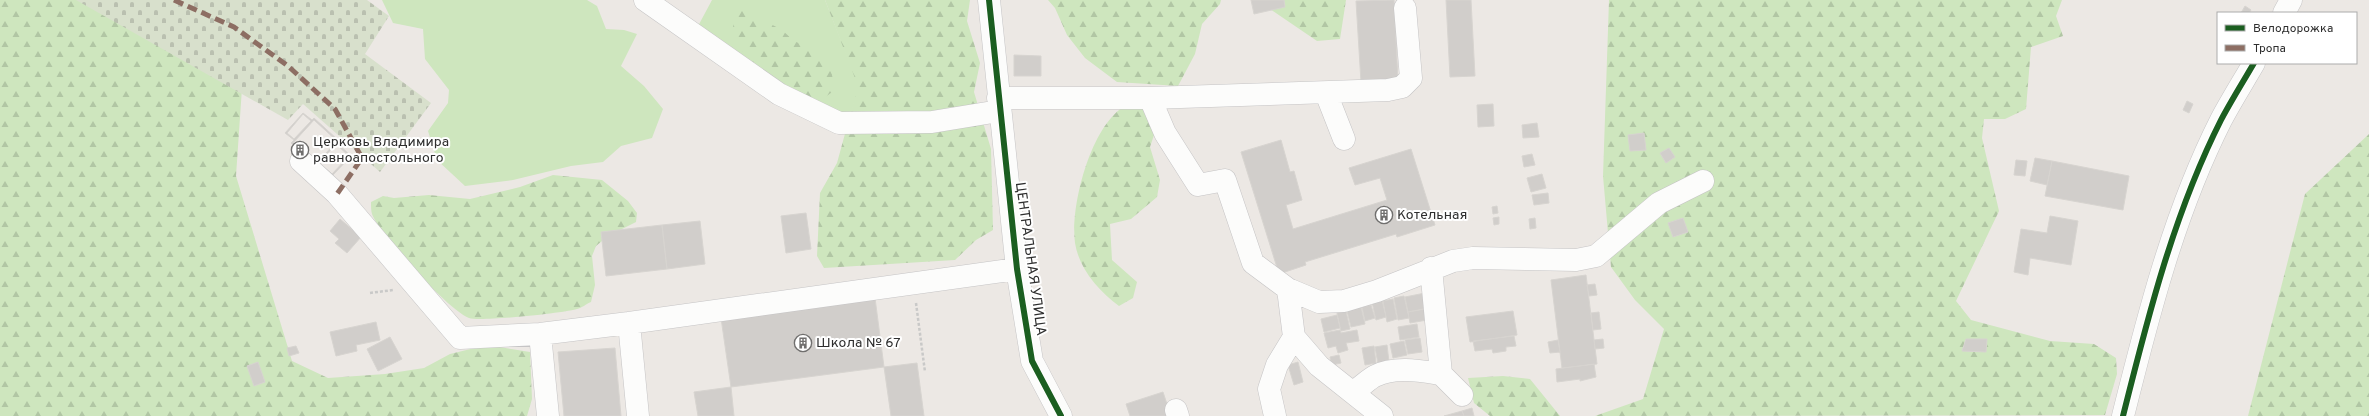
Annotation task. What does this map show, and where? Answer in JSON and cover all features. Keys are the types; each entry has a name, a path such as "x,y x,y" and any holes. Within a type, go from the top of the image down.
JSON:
{"street":[{"path":"645,0 779,94 839,124 932,122 999,105 1388,90 1402,87 1411,78 1405,8"},
{"name":"ЦЕНТРАЛЬНАЯ УЛИЦА","path":"989,0 1017,269 1032,361 1060,416"},
{"path":"2285,12 2292,0"},
{"path":"2124,416 2140,348 2184,207 2221,120 2253,64"},
{"path":"1326,92 1344,140"},
{"path":"1150,98 1165,133 1198,185 1225,180 1253,263 1288,290 1319,302 1344,301 1377,291 1431,268 1453,261 1473,258 1576,260 1596,256 1659,203 1703,181"},
{"path":"301,161 337,194 460,338 540,334 629,323 1017,269"},
{"path":"1431,268 1441,374"},
{"path":"1288,290 1294,337 1319,366 1382,416"},
{"path":"629,323 638,416"},
{"path":"540,334 548,416"},
{"path":"1275,416 1269,389 1277,365 1294,337"},
{"path":"1352,392 1375,376 1385,373 1411,370 1441,374 1462,395"}],"path":[{"path":"914,283 925,372"}],"green space":[{"path":"0,0 130,0 242,88 236,176 292,361 328,378 385,374 424,368 450,354 487,345 530,352 532,399 527,416 0,416"},
{"path":"76,0 367,0 389,16 365,54 431,103 380,172 303,104 288,120"},
{"path":"382,0 587,0 597,6 606,29 624,30 637,34 621,66 644,86 663,109 652,138 621,146 603,162 571,166 513,180 465,186 437,160 428,131 448,103 449,90 425,59 423,29 393,23"},
{"path":"712,0 825,0 859,86 850,117 830,111 697,28"},
{"path":"825,0 970,0 967,21 980,63 974,92 991,149 993,230 976,240 955,260 824,268 817,256 820,193 837,163 858,86"},
{"path":"1048,0 1221,0 1220,4 1202,24 1195,54 1178,86 1117,82 1085,58 1067,35 1055,8"},
{"path":"1260,0 1346,0 1340,39 1317,41 1261,3"},
{"path":"1609,0 2062,0 2056,16 2063,36 2031,47 2026,109 2005,119 1984,119 1982,138 1999,211 1956,301 1971,320 2050,341 2094,344 2116,358 2117,374 2105,415 1595,416 1643,399 1664,329 1635,300 1611,267 1603,176"},
{"path":"739,6 751,9 765,21 782,30 794,41 819,52 831,70 835,90 821,100 806,96 790,91 769,79 756,68 743,52 734,33 734,15"},
{"path":"1146,103 1156,129 1150,147 1160,180 1157,197 1131,219 1110,224 1112,260 1137,282 1133,298 1119,306 1091,279 1077,253 1074,227 1076,209 1085,168 1102,130 1113,116 1125,106"},
{"path":"2369,134 2369,416 2248,416 2305,194"},
{"path":"553,175 602,180 628,201 637,213 636,222 608,236 596,246 592,256 595,285 591,302 569,311 504,318 469,318 446,301 416,271 388,238 372,213 371,202 383,196 394,198 429,195 470,199 520,187"},
{"path":"1503,376 1530,379 1560,416 1490,416 1474,403 1468,378"}],"building":[{"path":"1251,0 1284,0 1285,7 1254,14"},
{"path":"1394,0 1398,80 1361,82 1356,1"},
{"path":"1446,0 1471,0 1475,76 1450,77"},
{"path":"2245,6 2251,10 2250,12 2242,12"},
{"path":"1014,55 1041,56 1041,76 1014,76"},
{"path":"2187,101 2193,104 2189,113 2183,110"},
{"path":"1493,104 1494,126 1478,127 1477,105"},
{"name":"Церковь Владимира равноапостольного","path":"303,113 312,120 314,118 338,140 337,143 351,156 332,176 316,166 291,143 294,140 285,133","holes":["303,114 311,121 294,139 287,133","314,120 337,141 316,164 293,143","336,144 349,156 332,174 319,163"]},
{"path":"1537,123 1539,137 1523,138 1522,125"},
{"path":"1644,133 1646,150 1630,151 1628,135"},
{"name":"Котельная","path":"1281,140 1290,172 1294,171 1302,200 1286,205 1293,229 1387,200 1380,178 1355,185 1349,168 1411,149 1435,225 1397,237 1396,234 1305,262 1306,265 1279,274 1241,152"},
{"path":"1669,148 1675,157 1666,163 1660,153"},
{"path":"1532,154 1535,165 1524,167 1522,156"},
{"path":"2035,158 2052,161 2047,185 2030,181"},
{"path":"2016,160 2027,161 2025,176 2014,175"},
{"path":"2052,161 2129,176 2123,210 2045,196"},
{"path":"1542,174 1546,188 1531,192 1527,178"},
{"path":"1548,193 1549,203 1534,205 1532,195"},
{"path":"1497,206 1498,213 1493,214 1492,207"},
{"path":"806,213 811,249 786,253 781,216"},
{"path":"2050,216 2078,221 2071,265 2030,258 2028,275 2014,272 2021,229 2047,233"},
{"path":"1499,217 1499,224 1494,225 1493,218"},
{"path":"1535,218 1536,228 1530,229 1529,219"},
{"path":"1683,218 1688,232 1673,237 1668,223"},
{"path":"340,219 361,237 347,253 335,243 339,239 330,231"},
{"path":"700,221 705,264 667,269 662,225"},
{"path":"662,225 667,269 606,276 601,232"},
{"path":"1586,275 1597,364 1562,368 1551,280"},
{"path":"1595,284 1597,295 1589,296 1587,285"},
{"path":"1425,293 1428,308 1408,312 1405,297"},
{"path":"1404,296 1409,318 1398,320 1394,298"},
{"name":"Школа № 67","path":"875,298 884,367 731,387 721,318"},
{"path":"1393,299 1397,319 1387,322 1383,301"},
{"path":"1382,300 1386,317 1376,320 1372,302"},
{"path":"1371,305 1375,318 1365,321 1362,307"},
{"path":"1361,307 1365,324 1351,327 1347,311"},
{"path":"1425,309 1427,320 1410,323 1408,312"},
{"path":"1346,311 1350,329 1341,331 1337,313"},
{"path":"1513,311 1517,335 1470,342 1466,317"},
{"path":"1599,312 1601,329 1593,330 1591,313"},
{"path":"1337,315 1340,328 1324,332 1321,319"},
{"path":"376,322 380,340 356,345 357,351 336,356 330,332"},
{"path":"1417,324 1419,337 1400,340 1398,327"},
{"path":"1340,330 1341,333 1357,330 1359,341 1346,343 1348,350 1338,353 1336,346 1328,348 1324,333"},
{"path":"1514,336 1516,346 1506,347 1506,351 1493,353 1492,349 1475,351 1473,341"},
{"path":"390,337 402,359 378,371 367,349"},
{"path":"1420,338 1422,352 1408,354 1405,340"},
{"path":"1603,339 1604,348 1595,349 1594,340"},
{"path":"1966,339 1987,339 1986,352 1962,351"},
{"path":"1558,340 1560,352 1550,353 1548,342"},
{"path":"1404,341 1407,355 1393,358 1390,344"},
{"path":"1387,345 1389,362 1378,364 1375,347"},
{"path":"296,346 299,353 289,356 287,348"},
{"path":"1374,346 1376,363 1365,365 1362,348"},
{"path":"615,348 621,416 564,416 558,352"},
{"path":"1339,355 1341,363 1332,365 1330,357"},
{"path":"258,362 265,382 254,386 247,366"},
{"path":"1298,362 1303,382 1294,385 1288,365"},
{"path":"917,363 924,416 891,416 884,367"},
{"path":"1594,364 1596,377 1580,381 1580,379 1557,382 1556,369"},
{"path":"731,387 734,416 698,416 694,392"},
{"path":"1163,392 1171,416 1130,416 1126,404"},
{"path":"1472,408 1474,416 1464,416 1462,411"},
{"path":"1462,411 1464,416 1444,416"}],"marked path":[{"path":"174,0 234,27 288,66 335,109 362,158 337,194"}],"cycle path":[{"path":"989,0 1017,269 1032,361 1061,416"},
{"path":"2123,416 2142,341 2164,265 2189,191 2221,120 2253,64"}],"place":[{"name":"Церковь Владимира равноапостольного","path":"300,150"},
{"name":"Котельная","path":"1384,215"},
{"name":"Школа № 67","path":"803,343"}]}
